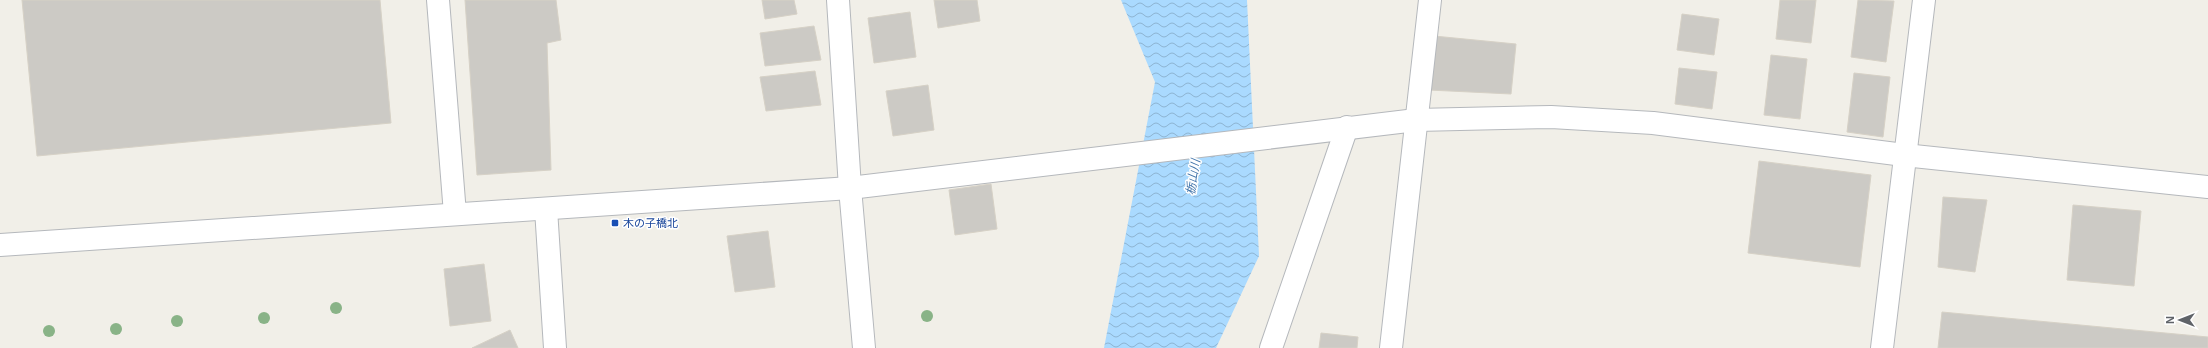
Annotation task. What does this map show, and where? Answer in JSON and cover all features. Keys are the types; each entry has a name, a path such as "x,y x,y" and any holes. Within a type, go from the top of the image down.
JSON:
{"street":[{"path":"438,0 455,214"},
{"path":"838,0 850,188 864,348"},
{"path":"1391,348 1430,0"},
{"path":"1882,348 1904,155 1924,0"},
{"path":"0,245 850,188 1416,120 1551,117 1652,123 1904,155 2208,188"},
{"path":"1271,348 1347,128"},
{"path":"546,209 555,348"}],"water":[{"name":"栃山川","path":"1121,0 1247,0 1259,256 1216,348 1104,348 1155,82"}],"building":[{"path":"22,0 380,0 391,123 37,156"},
{"path":"465,0 556,0 561,40 547,43 551,170 477,175"},
{"path":"762,0 794,0 797,14 765,19"},
{"path":"934,0 977,0 980,21 938,28"},
{"path":"1780,0 1816,0 1811,43 1776,39"},
{"path":"1858,0 1894,1 1886,62 1851,57"},
{"path":"910,12 916,57 874,63 868,18"},
{"path":"1682,14 1719,19 1714,55 1677,50"},
{"path":"814,26 821,60 765,66 760,33"},
{"path":"1434,36 1516,44 1511,94 1429,90"},
{"path":"1771,55 1807,59 1800,119 1764,115"},
{"path":"1679,68 1717,72 1712,109 1675,104"},
{"path":"815,71 821,105 766,111 760,77"},
{"path":"1854,73 1890,77 1883,137 1847,132"},
{"path":"928,85 934,130 893,136 886,91"},
{"path":"1759,161 1871,175 1860,267 1748,253"},
{"path":"991,184 997,229 955,235 949,190"},
{"path":"1943,197 1987,200 1975,272 1938,267"},
{"path":"2073,205 2141,211 2134,286 2067,280"},
{"path":"768,231 775,287 735,292 727,236"},
{"path":"484,264 491,321 450,326 444,269"},
{"path":"1942,312 2208,337 2208,348 1938,348"},
{"path":"510,330 518,348 472,348"},
{"path":"1321,333 1358,337 1357,348 1319,348"}],"place":[{"name":"木の子橋北","path":"615,223"}]}
